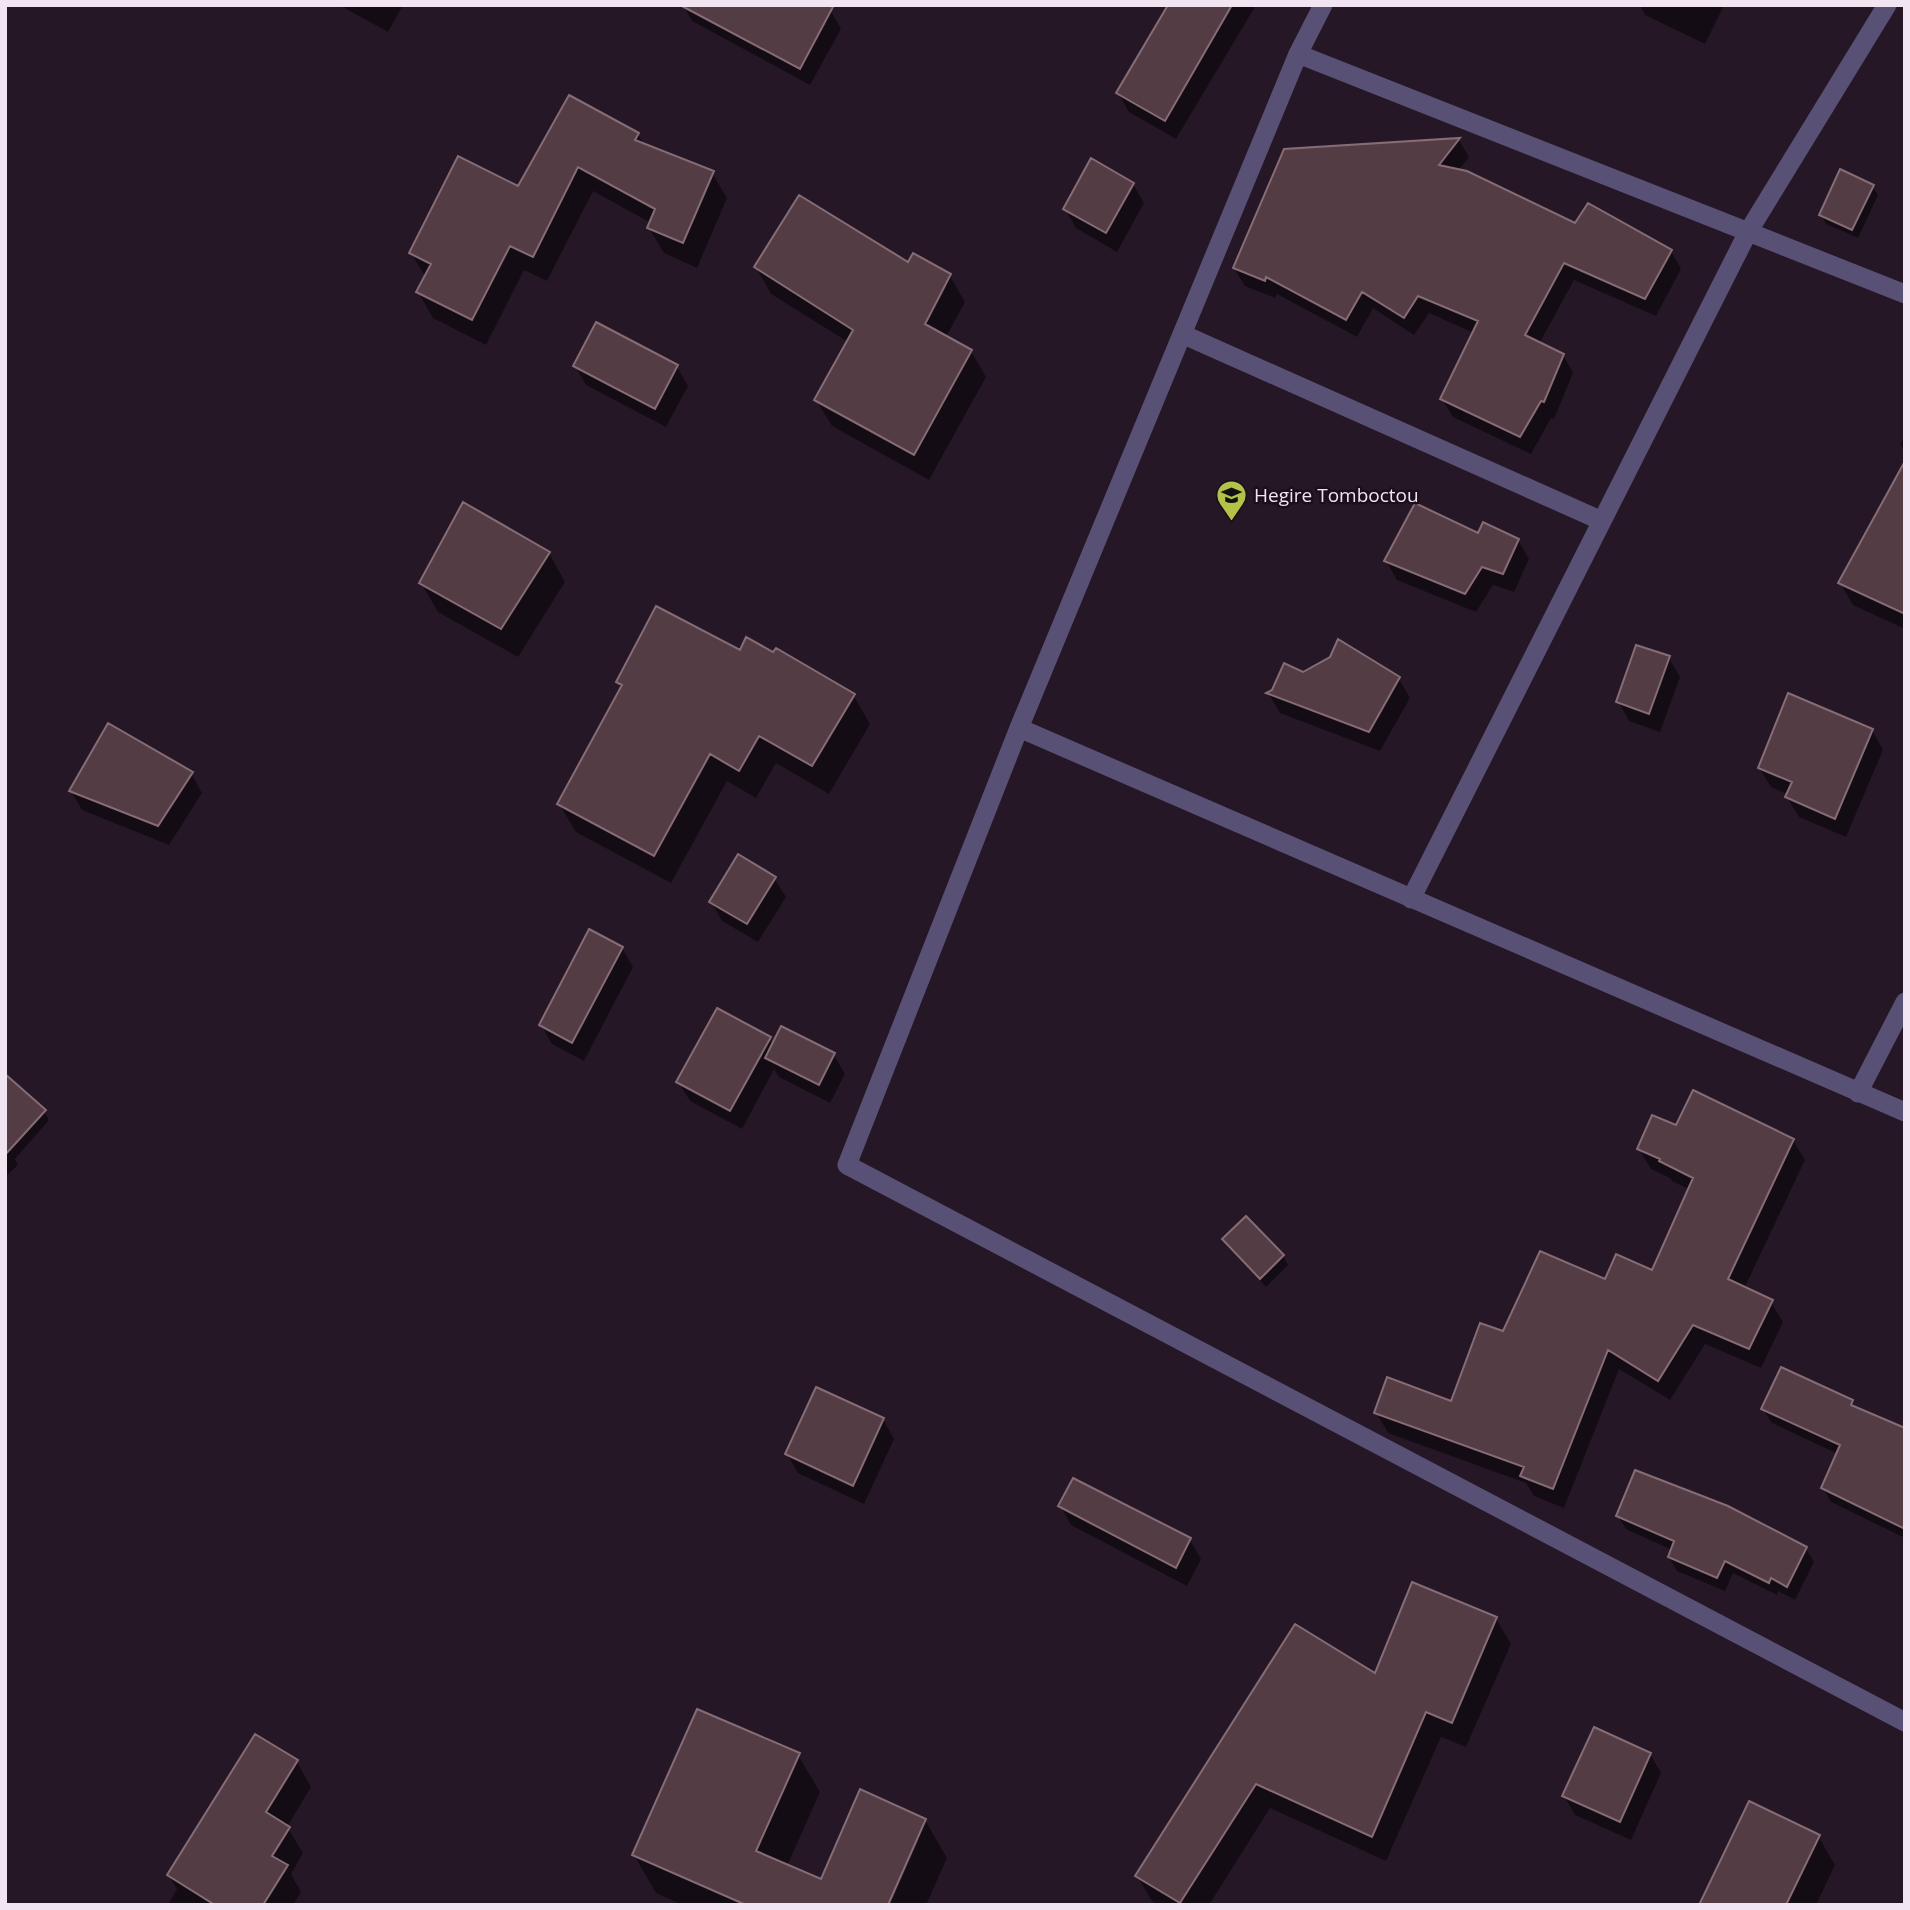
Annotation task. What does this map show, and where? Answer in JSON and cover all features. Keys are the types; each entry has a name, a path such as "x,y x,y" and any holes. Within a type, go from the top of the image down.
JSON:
{"street":[{"path":"1324,5 1298,54 1019,728 847,1165 1905,1722"},
{"path":"1412,899 1748,232 1887,5"},
{"path":"1298,54 1905,294"},
{"path":"1182,334 1602,521"},
{"path":"1019,728 1905,1112"},
{"path":"1858,1093 1905,1002"}],"building":[{"path":"680,5 834,5 800,69"},
{"path":"1168,5 1232,5 1165,121 1116,93"},
{"path":"569,95 639,133 635,140 714,171 683,243 647,228 655,209 578,167 533,257 510,246 472,320 416,292 431,264 409,253 458,156 518,186"},
{"path":"1460,138 1439,165 1467,171 1575,223 1588,203 1672,250 1645,299 1564,263 1525,335 1564,354 1544,402 1541,401 1520,437 1440,399 1478,321 1418,296 1404,318 1362,292 1346,320 1266,277 1265,281 1233,268 1284,149"},
{"path":"1091,158 1134,183 1106,233 1063,209"},
{"path":"1840,169 1874,185 1852,230 1819,215"},
{"path":"799,195 908,262 913,253 951,274 925,324 972,350 914,455 814,400 853,330 754,267"},
{"path":"596,322 678,365 655,409 573,366"},
{"path":"1905,461 1905,614 1838,583"},
{"path":"463,502 550,552 501,629 419,583"},
{"path":"1415,503 1478,533 1483,522 1519,539 1503,574 1482,567 1465,594 1384,561"},
{"path":"656,606 740,650 746,637 773,652 776,648 855,694 812,766 759,736 739,771 710,754 654,856 557,804 622,685 616,682"},
{"path":"1338,639 1400,677 1369,732 1266,693 1272,690 1284,663 1303,672 1330,657"},
{"path":"1636,645 1670,656 1649,714 1616,702"},
{"path":"1788,693 1873,729 1835,819 1785,797 1792,782 1758,768"},
{"path":"108,723 193,772 158,826 69,791"},
{"path":"738,854 776,877 747,924 709,902"},
{"path":"589,929 623,947 572,1043 539,1025"},
{"path":"717,1008 771,1037 730,1111 676,1082"},
{"path":"781,1026 835,1053 819,1085 765,1058"},
{"path":"5,1074 46,1110 5,1155"},
{"path":"1693,1090 1794,1139 1728,1279 1773,1300 1749,1349 1693,1325 1658,1381 1608,1350 1553,1489 1520,1476 1524,1467 1374,1413 1387,1377 1451,1401 1480,1323 1503,1331 1540,1251 1605,1279 1616,1254 1652,1270 1693,1178 1637,1149 1652,1115 1676,1125"},
{"path":"1246,1216 1284,1255 1260,1279 1222,1239"},
{"path":"1781,1367 1853,1400 1851,1405 1905,1428 1905,1529 1821,1488 1840,1445 1761,1409"},
{"path":"816,1387 884,1418 853,1486 785,1454"},
{"path":"1635,1470 1728,1506 1807,1547 1787,1587 1771,1578 1769,1583 1725,1561 1717,1578 1668,1557 1674,1541 1616,1516"},
{"path":"1073,1478 1191,1538 1176,1568 1058,1506"},
{"path":"1412,1582 1497,1617 1452,1723 1426,1712 1372,1837 1256,1784 1180,1903 1135,1876 1295,1624 1375,1673"},
{"path":"697,1709 800,1753 756,1851 821,1879 860,1789 926,1819 888,1905 746,1905 632,1855"},
{"path":"1594,1727 1651,1753 1620,1822 1562,1796"},
{"path":"255,1734 298,1760 266,1812 290,1827 272,1856 288,1865 263,1905 215,1905 167,1875"},
{"path":"1749,1801 1820,1835 1786,1905 1699,1905"}],"place":[{"name":"Hegire Tomboctou","path":"1231,522"}]}
